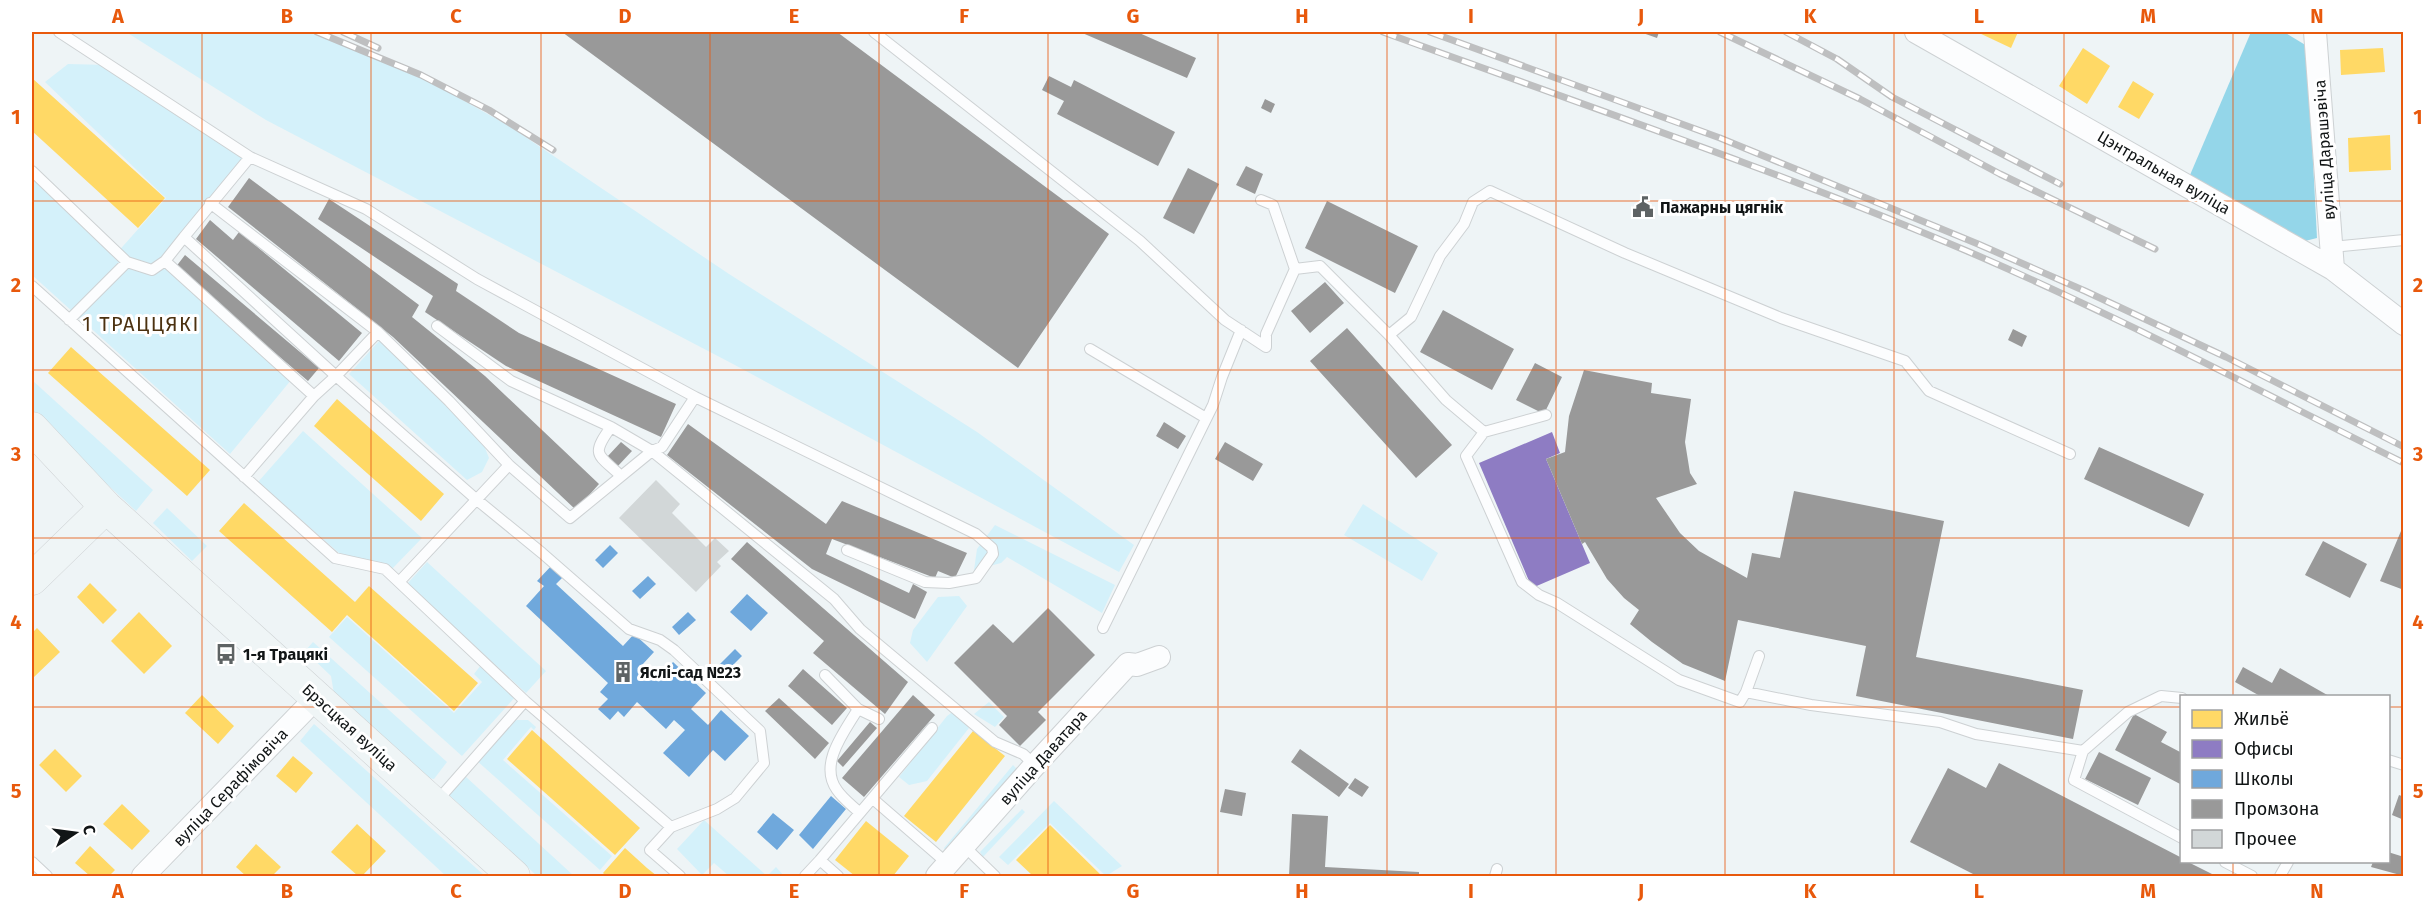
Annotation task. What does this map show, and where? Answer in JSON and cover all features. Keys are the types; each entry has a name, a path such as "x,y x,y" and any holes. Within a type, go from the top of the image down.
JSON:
{"main road":[{"name":"Брэсцкая вуліца","path":"32,428 106,507"},
{"name":"Брэсцкая вуліца","path":"32,449 106,507 514,876"},
{"path":"32,579 106,507"}],"street":[{"name":"Цэнтральная вуліца","path":"1916,32 2332,258 2403,324"},
{"name":"вуліца Дарашэвіча","path":"2312,34 2332,258"},
{"name":"вуліца Даватара","path":"943,870 1128,664 1137,665 1159,657"},
{"name":"вуліца Серафімовіча","path":"143,876 317,697"}],"lane":[{"path":"59,32 250,157 366,209 477,279 695,397 976,534 992,548 993,554 976,578 949,583 925,582 847,550"},
{"path":"874,32 1140,241 1225,320 1266,346 1266,334 1294,269 1273,205 1261,200"},
{"path":"32,171 127,262 152,270 165,261 210,203 250,157"},
{"path":"1389,335 1411,317 1440,256 1464,224 1473,202 1490,191 1625,254 1780,318 1905,361 1929,390 2070,454"},
{"path":"210,203 378,332 449,401 509,465 570,518 652,451 662,447 695,397"},
{"path":"184,237 336,376 477,500 629,629 660,640 674,650 760,731 764,763 735,798 717,809 671,827 650,850 680,876"},
{"path":"2332,258 2403,240"},
{"path":"165,261 314,396"},
{"path":"69,320 127,262"},
{"path":"1294,269 1320,266 1389,335 1446,400 1484,432"},
{"path":"32,286 335,558 385,569 525,701 671,827"},
{"path":"437,326 511,381 611,428 652,451 834,599 860,629 995,742 1023,754 1035,765"},
{"path":"1103,628 1218,394 1222,377 1241,330"},
{"path":"244,477 314,396 378,332"},
{"path":"1090,349 1206,418"},
{"path":"1546,415 1484,432 1466,456 1522,582 1539,595 1557,603 1679,680 1740,702 1759,656"},
{"path":"611,428 598,445 597,451 599,456 621,476"},
{"path":"399,582 509,465"},
{"path":"825,675 858,709 879,718"},
{"path":"1746,692 1810,705 1940,722 1976,734 2083,751"},
{"path":"2180,698 2161,696 2128,712 2083,751 2074,780 2180,837"},
{"path":"435,803 525,701"},
{"path":"858,709 834,750 832,764 836,790 860,813"},
{"path":"805,876 932,729"},
{"path":"873,799 943,870"},
{"path":"964,846 995,876"},
{"path":"820,860 838,876"},
{"path":"32,862 47,876"},
{"path":"2228,863 2252,876"}],"shaded area":[{"path":"126,32 310,32 427,80 509,126 729,274 977,432 1134,545 1119,572 733,364 266,120"},
{"path":"2251,32 2284,32 2307,46 2317,238 2305,241 2190,175"},
{"path":"68,64 108,65 249,163 162,258 296,374 230,454 32,275 32,178 115,255 166,198 45,82"},
{"path":"380,340 483,443 489,458 482,472 467,480 349,374"},
{"path":"32,380 153,490 136,511 32,415"},
{"path":"303,431 422,538 392,569 339,553 258,482"},
{"path":"1363,504 1438,553 1422,581 1344,535"},
{"path":"167,508 207,546 192,561 153,523"},
{"path":"995,525 1115,585 1102,613 1007,557 1001,563 974,570 977,549"},
{"path":"427,562 546,671 526,693 407,584"},
{"path":"959,596 967,606 927,662 910,643 913,630 938,597"},
{"path":"347,617 454,713 482,682 474,674 481,665 516,696 462,756 329,637"},
{"path":"313,642 447,762 434,779 428,778 334,694 331,676 305,651"},
{"path":"989,702 1004,717 995,727 974,714"},
{"path":"954,711 969,728 927,781 909,785 899,777 947,716"},
{"path":"517,720 528,720 536,727 534,730 531,727 503,760 612,856 600,870 476,760 508,724"},
{"path":"314,724 485,876 446,876 300,741"},
{"path":"1013,765 1016,768 1015,774 947,853 944,848"},
{"path":"465,776 574,876 537,876 448,794"},
{"path":"1054,801 1122,866 1106,876 1050,823 1008,865 999,857"},
{"path":"1022,809 1025,812 983,857 980,852"},
{"path":"704,820 767,876 729,876 714,863 702,875 677,849"},
{"path":"776,867 784,876 767,876"}],"building: Жильё":[{"path":"1977,32 2018,32 2011,48"},
{"path":"2083,48 2110,66 2087,104 2059,86"},
{"path":"2383,48 2385,72 2341,75 2340,50"},
{"path":"32,78 165,198 138,228 32,131"},
{"path":"2133,81 2154,94 2139,119 2118,107"},
{"path":"2390,135 2391,170 2349,172 2348,138"},
{"path":"71,347 210,470 187,496 48,373"},
{"path":"337,399 444,494 421,521 314,426"},
{"path":"244,503 355,602 369,586 478,683 454,711 347,615 332,632 219,531"},
{"path":"90,583 117,610 103,624 77,597"},
{"path":"139,612 172,646 144,674 111,641"},
{"path":"37,628 60,652 34,677 32,674 32,633"},
{"path":"202,695 234,726 218,744 185,713"},
{"path":"532,730 640,828 615,855 507,759"},
{"path":"973,731 1005,756 936,842 904,816"},
{"path":"55,749 82,776 66,792 39,765"},
{"path":"293,756 313,773 296,793 276,776"},
{"path":"122,804 150,831 132,850 103,824"},
{"path":"866,821 909,856 893,876 855,876 835,860"},
{"path":"357,824 386,851 362,876 358,876 331,852"},
{"path":"1050,825 1102,876 1033,876 1016,860"},
{"path":"256,844 281,867 272,876 246,876 236,867"},
{"path":"90,846 115,870 109,876 90,876 75,863"},
{"path":"625,848 657,876 606,876 603,873"}],"building: Офисы":[{"path":"1552,432 1560,453 1546,459 1590,563 1532,588 1479,463"}],"building: Школы":[{"path":"610,545 618,553 603,568 595,560"},
{"name":"Яслі-сад №23","path":"553,564 565,575 556,584 623,646 634,634 654,652 642,665 658,679 673,662 706,693 691,709 708,725 721,710 749,736 725,761 713,750 689,777 663,753 685,730 674,720 666,729 637,702 624,717 618,711 610,720 598,709 608,699 600,692 608,683 526,606 544,586 537,581"},
{"path":"648,576 656,584 640,599 632,591"},
{"path":"747,594 768,613 751,631 730,612"},
{"path":"688,612 696,620 679,635 672,627"},
{"path":"735,649 742,656 726,672 719,665"},
{"path":"831,796 846,809 813,849 799,835"},
{"path":"773,813 794,830 777,850 757,832"}],"building: Промзона":[{"path":"562,32 837,32 1109,234 1018,368"},
{"path":"1080,32 1137,32 1196,58 1187,78"},
{"path":"1640,32 1659,32 1657,38"},
{"path":"1049,76 1071,87 1074,80 1175,132 1158,166 1057,114 1064,101 1042,90"},
{"path":"1265,99 1275,104 1271,113 1261,108"},
{"path":"1246,166 1263,174 1255,194 1236,185"},
{"path":"1188,168 1219,184 1194,234 1163,218"},
{"path":"249,178 419,305 412,317 485,376 599,484 576,510 393,337 228,207"},
{"path":"329,199 458,284 456,291 519,333 676,404 661,437 506,366 425,312 433,296 318,219"},
{"path":"1327,201 1418,246 1395,293 1305,248"},
{"path":"210,220 233,240 239,232 362,333 339,361 196,239"},
{"path":"185,255 319,368 308,381 175,268"},
{"path":"1325,282 1344,303 1310,333 1291,311"},
{"path":"1443,310 1514,349 1492,390 1420,352"},
{"path":"1347,328 1452,445 1416,478 1310,361"},
{"path":"2013,329 2027,336 2022,347 2008,340"},
{"path":"1535,363 1562,377 1544,414 1516,400"},
{"path":"1584,370 1652,383 1651,393 1691,399 1685,442 1690,473 1697,484 1656,498 1680,533 1699,551 1747,578 1752,553 1780,558 1794,491 1944,521 1916,657 2083,690 2073,739 1856,696 1866,646 1738,620 1725,681 1683,664 1652,642 1630,624 1639,610 1624,598 1607,579 1585,542 1582,544 1546,459 1565,452 1569,416"},
{"path":"1164,422 1186,436 1178,449 1156,436"},
{"path":"688,424 826,524 842,501 967,553 955,578 938,571 935,578 832,539 826,554 909,593 913,584 927,592 915,619 812,569 667,455"},
{"path":"621,442 632,451 617,467 607,457"},
{"path":"1225,442 1263,464 1253,481 1215,459"},
{"path":"2099,447 2204,494 2189,527 2084,479"},
{"path":"2401,531 2404,532 2404,590 2380,581"},
{"path":"2323,541 2367,564 2350,598 2305,575"},
{"path":"747,542 908,682 885,714 813,653 824,641 731,559"},
{"path":"1048,608 1095,655 1038,712 1046,720 1020,746 999,725 1007,716 954,663 993,624 1013,643"},
{"path":"2243,667 2272,683 2280,668 2327,695 2258,695 2235,682"},
{"path":"803,669 847,708 832,725 788,686"},
{"path":"913,695 935,715 864,797 842,778"},
{"path":"779,698 829,743 815,759 765,711"},
{"path":"2134,714 2167,732 2161,742 2180,752 2180,784 2115,750"},
{"path":"870,722 877,728 843,767 837,761"},
{"path":"1300,749 1349,784 1339,797 1291,762"},
{"path":"2099,752 2151,778 2138,805 2085,779"},
{"path":"1999,763 2180,857 2180,863 2190,863 2216,876 1977,876 1910,842 1948,768 1986,788"},
{"path":"1355,778 1369,787 1362,797 1348,788"},
{"path":"1225,789 1246,793 1242,816 1220,812"},
{"path":"2399,795 2404,797 2404,820 2392,815"},
{"path":"1292,814 1328,816 1325,867 1419,872 1419,876 1289,876"},
{"path":"2390,853 2404,857 2404,876 2371,867 2373,863 2390,863"}],"building: Прочее":[{"path":"656,480 680,504 672,513 706,547 715,538 729,551 717,562 721,566 696,592 619,518"}],"railway":[{"path":"317,32 421,75 489,110 553,150"},
{"path":"343,32 378,48"},
{"path":"1383,32 1750,165 1967,251 2133,327 2404,463"},
{"path":"1430,32 1720,138 1978,244 2226,357 2404,447"},
{"path":"1720,32 1860,99 2000,174 2155,249"},
{"path":"1786,32 1837,59 1892,97 2060,184"}],"place":[{"name":"Пажарны цягнік","path":"1643,207"},
{"name":"1-я Трацякі","path":"226,654"},
{"name":"Яслі-сад №23","path":"623,672"}],"district":[{"name":"1 ТРАЦЦЯКІ","path":"141,324"}]}
